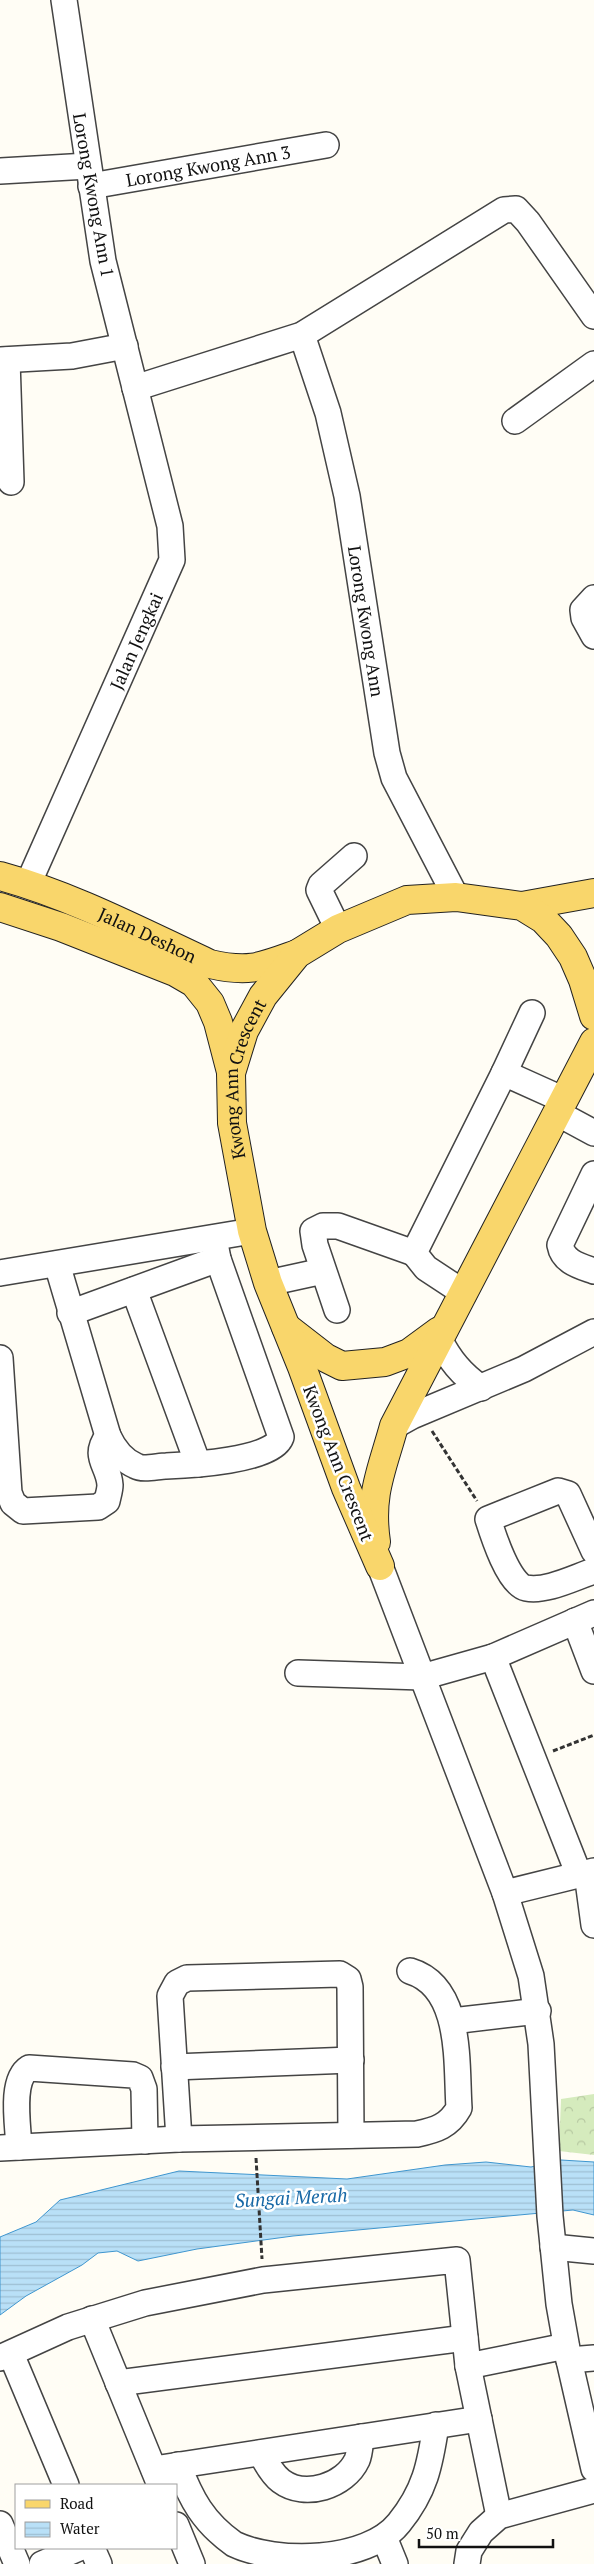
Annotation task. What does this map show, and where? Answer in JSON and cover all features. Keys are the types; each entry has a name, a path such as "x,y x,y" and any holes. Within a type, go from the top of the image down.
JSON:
{"main road":[{"name":"Jalan Deshon","path":"0,876 28,884 95,910 210,964 236,969 259,968 297,954"},
{"path":"522,906 594,893"},
{"name":"Kwong Ann Crescent","path":"380,1566 346,1488 302,1367 268,1283 252,1231 232,1123 232,1073 244,1031 263,996 297,954 338,929 407,900 456,897 522,906 543,919 559,936 573,957 583,980 594,1016"},
{"name":"Jalan Deshon","path":"0,907 60,927 175,972 194,982 210,1003 218,1022 232,1073"},
{"path":"0,925 60,927"},
{"path":"380,1566 374,1526 376,1484 394,1426 594,1042"},
{"path":"285,1326 326,1358 342,1366 385,1362 410,1354 443,1333"}],"street":[{"name":"Lorong Kwong Ann 1","path":"64,0 103,261 135,388"},
{"name":"Lorong Kwong Ann 3","path":"0,171 89,176 326,145"},
{"path":"135,388 302,335 504,210 516,209 528,222 594,316"},
{"name":"Lorong Kwong Ann","path":"302,335 328,413 348,496 386,753 394,778 456,897"},
{"path":"11,482 4,360 97,353 125,346"},
{"path":"515,421 594,364"},
{"name":"Jalan Jengkai","path":"28,884 172,560 170,526 135,388"},
{"path":"594,598 583,610 584,618 594,636"},
{"path":"338,929 319,890 321,885 354,856"},
{"path":"414,1253 532,1013"},
{"path":"504,1073 560,1107 594,1133"},
{"path":"594,1174 560,1245 563,1255 572,1263 594,1271"},
{"path":"337,1310 312,1235 314,1231 323,1226 338,1226 414,1253 426,1268 464,1293"},
{"path":"70,1313 134,1290 252,1231"},
{"path":"0,1273 57,1264 216,1248"},
{"path":"57,1264 108,1436 123,1458 137,1468 220,1463 274,1447 281,1437 216,1248"},
{"path":"268,1283 323,1271"},
{"path":"134,1290 198,1464"},
{"path":"394,1426 524,1369 594,1332"},
{"path":"443,1333 451,1361 464,1375 481,1388"},
{"path":"0,1358 9,1493 13,1503 23,1511 98,1508 107,1501 110,1485 100,1455 102,1444 108,1436"},
{"path":"594,1551 568,1494 558,1492 488,1519 514,1581 526,1588 544,1588 594,1571"},
{"path":"380,1566 505,1893 531,1976 538,2011 553,2247 568,2353 590,2431 594,2469"},
{"path":"298,1673 422,1677 493,1657 585,1617 594,1671"},
{"path":"493,1657 533,1759 586,1873 593,1912"},
{"path":"505,1893 586,1873"},
{"path":"145,2141 144,2089 140,2078 133,2075 29,2068 21,2073 17,2083 9,2147 145,2141 179,2139 417,2134 439,2129 453,2118 459,2108 452,2021 446,2003 437,1989 422,1975 410,1971"},
{"path":"179,2139 170,1996 177,1983 187,1978 340,1974 346,1976 350,1987 351,2135"},
{"path":"452,2021 538,2011"},
{"path":"174,2067 351,2060"},
{"path":"553,2247 594,2251"},
{"path":"66,2484 5,2356 92,2319 145,2303 264,2280 457,2260 468,2366 499,2516"},
{"path":"92,2319 157,2477 178,2465 479,2419"},
{"path":"118,2383 465,2338"},
{"path":"468,2366 568,2353 594,2358"},
{"path":"178,2465 194,2505 239,2555 263,2556 295,2561 330,2558 348,2554 384,2538 398,2524 421,2489 431,2463 436,2426"},
{"path":"261,2453 268,2466 280,2480 291,2486 312,2489 335,2483 346,2476 358,2458 361,2437"},
{"path":"466,2564 469,2551 481,2532 499,2516 594,2490"},
{"path":"0,2524 17,2564"},
{"path":"178,2530 192,2564"},
{"path":"384,2538 395,2564"},
{"path":"42,2564 77,2549"},
{"path":"92,2549 99,2564"}],"path":[{"path":"423,1412 437,1441 488,1519"},
{"path":"533,1759 594,1735"},
{"path":"256,2172 261,2235"}],"green space":[{"path":"594,2094 594,2155 559,2151 561,2099"}],"water":[{"name":"Sungai Merah","path":"561,2160 594,2162 594,2215 573,2210 293,2236 197,2249 138,2261 117,2251 98,2253 82,2265 26,2296 0,2315 0,2237 36,2222 60,2200 179,2171 347,2179 445,2165 486,2162 531,2167"}]}
